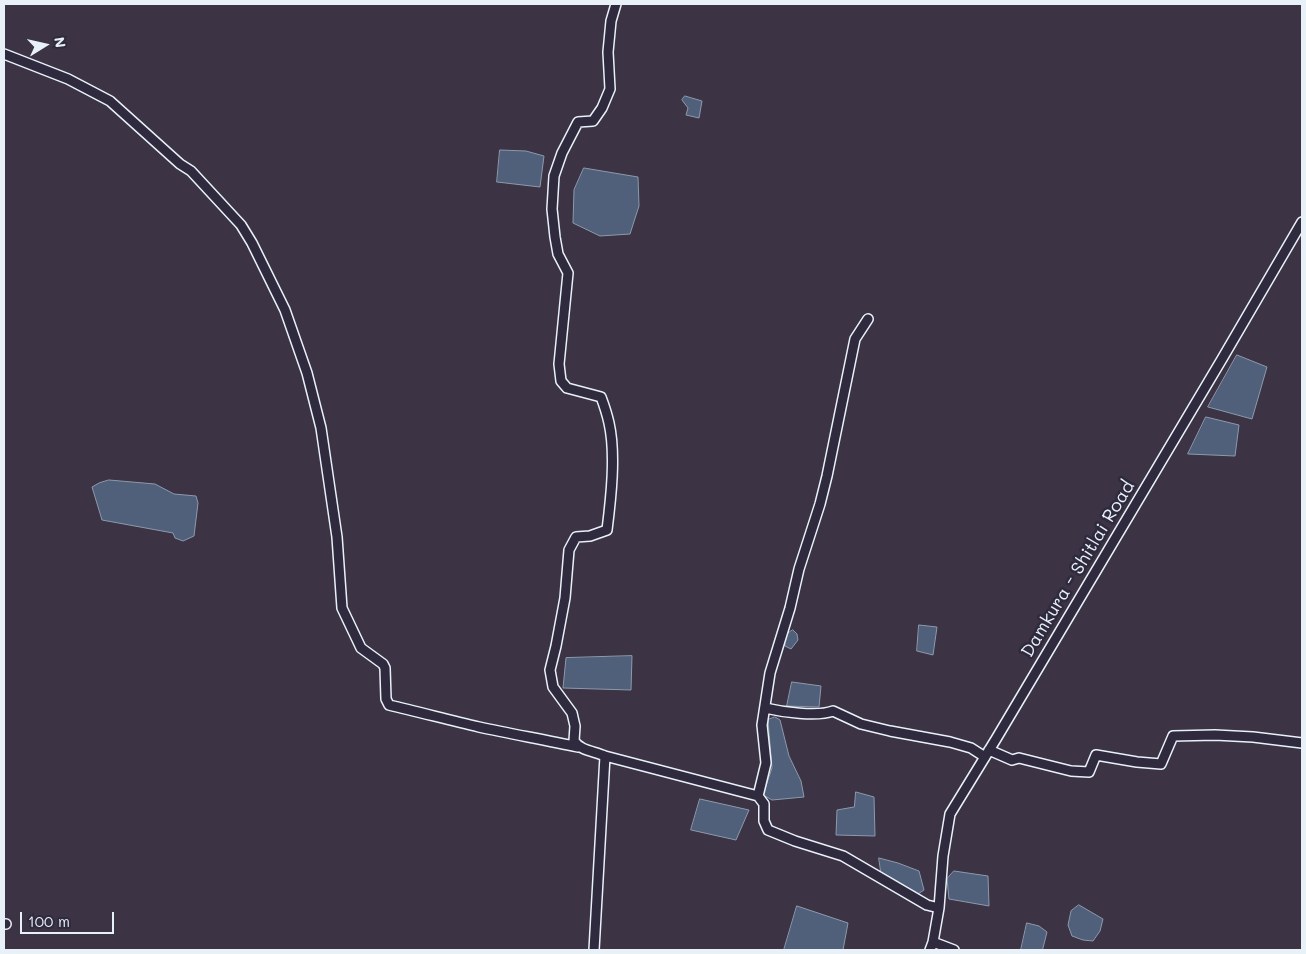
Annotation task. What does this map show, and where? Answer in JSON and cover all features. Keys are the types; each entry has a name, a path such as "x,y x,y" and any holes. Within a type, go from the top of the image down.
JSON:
{"street":[{"path":"578,747 574,741 575,726 572,714 553,687 550,670 565,598 569,550 576,537 590,536 607,530 612,482 612,449 609,424 601,397 567,388 561,381 559,364 568,273 558,254 552,209 554,176 562,153 578,122 593,121 602,108 610,89 608,52 611,21 616,4"},
{"path":"4,54 68,79 110,101 190,171 241,225 285,310 307,373 318,418 338,537 342,608 361,648 384,664 386,699 389,705 542,741 578,747 605,756 758,796 764,804 764,821 768,830 795,841 843,856 927,905 939,908"},
{"name":"Damkura - Shitlai Road","path":"932,946 939,908 943,856 950,814 1302,222"},
{"path":"758,796 766,763 762,725 770,673 790,608 799,569 820,504 854,339 868,319"},
{"path":"765,708 780,712 798,713 826,714 833,711 861,724 950,742 1012,760 1019,758 1071,771 1089,772 1096,755 1161,764 1173,736 1216,735 1253,737 1302,743"},
{"path":"594,950 605,756"},
{"path":"932,946 954,950"}],"water":[{"path":"685,96 702,101 699,118 686,115 688,108 682,100"},
{"path":"500,150 526,151 544,156 540,187 497,182"},
{"path":"584,168 638,177 639,206 630,234 600,236 573,223 574,190"},
{"path":"1237,355 1267,367 1252,419 1208,407"},
{"path":"1206,417 1239,425 1235,456 1188,454"},
{"path":"109,480 155,484 174,494 196,496 198,503 194,536 183,541 175,538 173,533 102,520 92,487"},
{"path":"919,625 937,627 933,655 917,651"},
{"path":"793,630 797,634 798,640 791,649 785,646 784,636"},
{"path":"632,656 631,690 563,688 566,658"},
{"path":"792,682 821,686 819,707 787,706"},
{"path":"775,717 780,720 789,756 801,781 804,797 772,800 763,795 772,768 768,720"},
{"path":"856,792 874,797 875,836 836,835 837,810 854,807"},
{"path":"700,799 749,810 736,840 691,830"},
{"path":"879,858 919,871 924,890 918,894 881,872"},
{"path":"954,871 988,876 989,906 949,899 947,879"},
{"path":"1079,905 1103,919 1100,931 1093,941 1072,936 1068,925 1071,911"},
{"path":"797,906 848,923 843,950 784,950"},
{"path":"1027,923 1039,926 1047,932 1042,950 1021,950"}]}
